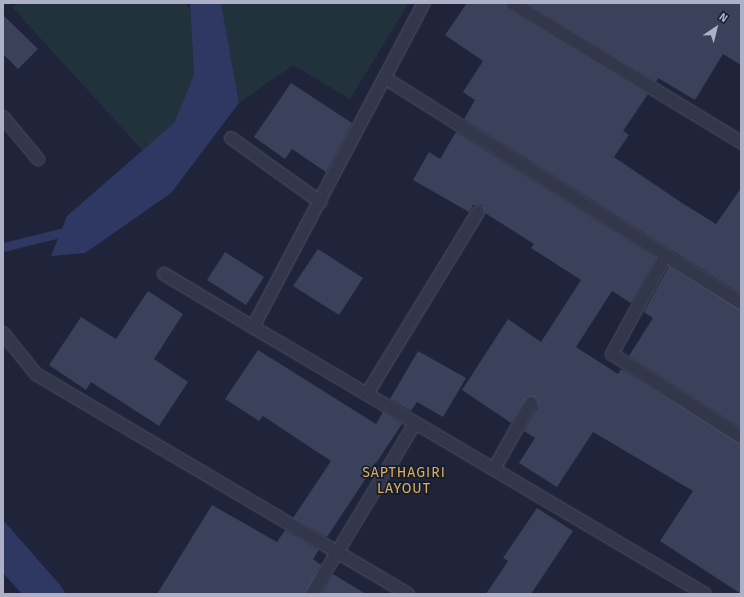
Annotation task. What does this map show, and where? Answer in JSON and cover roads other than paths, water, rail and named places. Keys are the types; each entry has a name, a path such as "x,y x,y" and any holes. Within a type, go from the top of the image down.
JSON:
{"street":[{"path":"253,327 424,3"},
{"path":"512,3 741,142"},
{"path":"385,78 741,303"},
{"path":"3,117 38,159"},
{"path":"231,138 320,202"},
{"path":"367,394 478,212"},
{"path":"666,255 612,354 741,437"},
{"path":"164,274 705,594"},
{"path":"3,333 36,374 408,594"},
{"path":"494,470 531,403"},
{"path":"312,594 335,552 415,423"}],"water":[{"path":"190,3 221,3 239,103 171,193 85,253 51,256 67,216 174,123 194,75"},
{"path":"3,520 60,585 66,594 22,594 3,573"}],"waterway":[{"path":"3,247 72,230"}],"district":[{"name":"SAPTHAGIRI LAYOUT","path":"404,482"}]}
